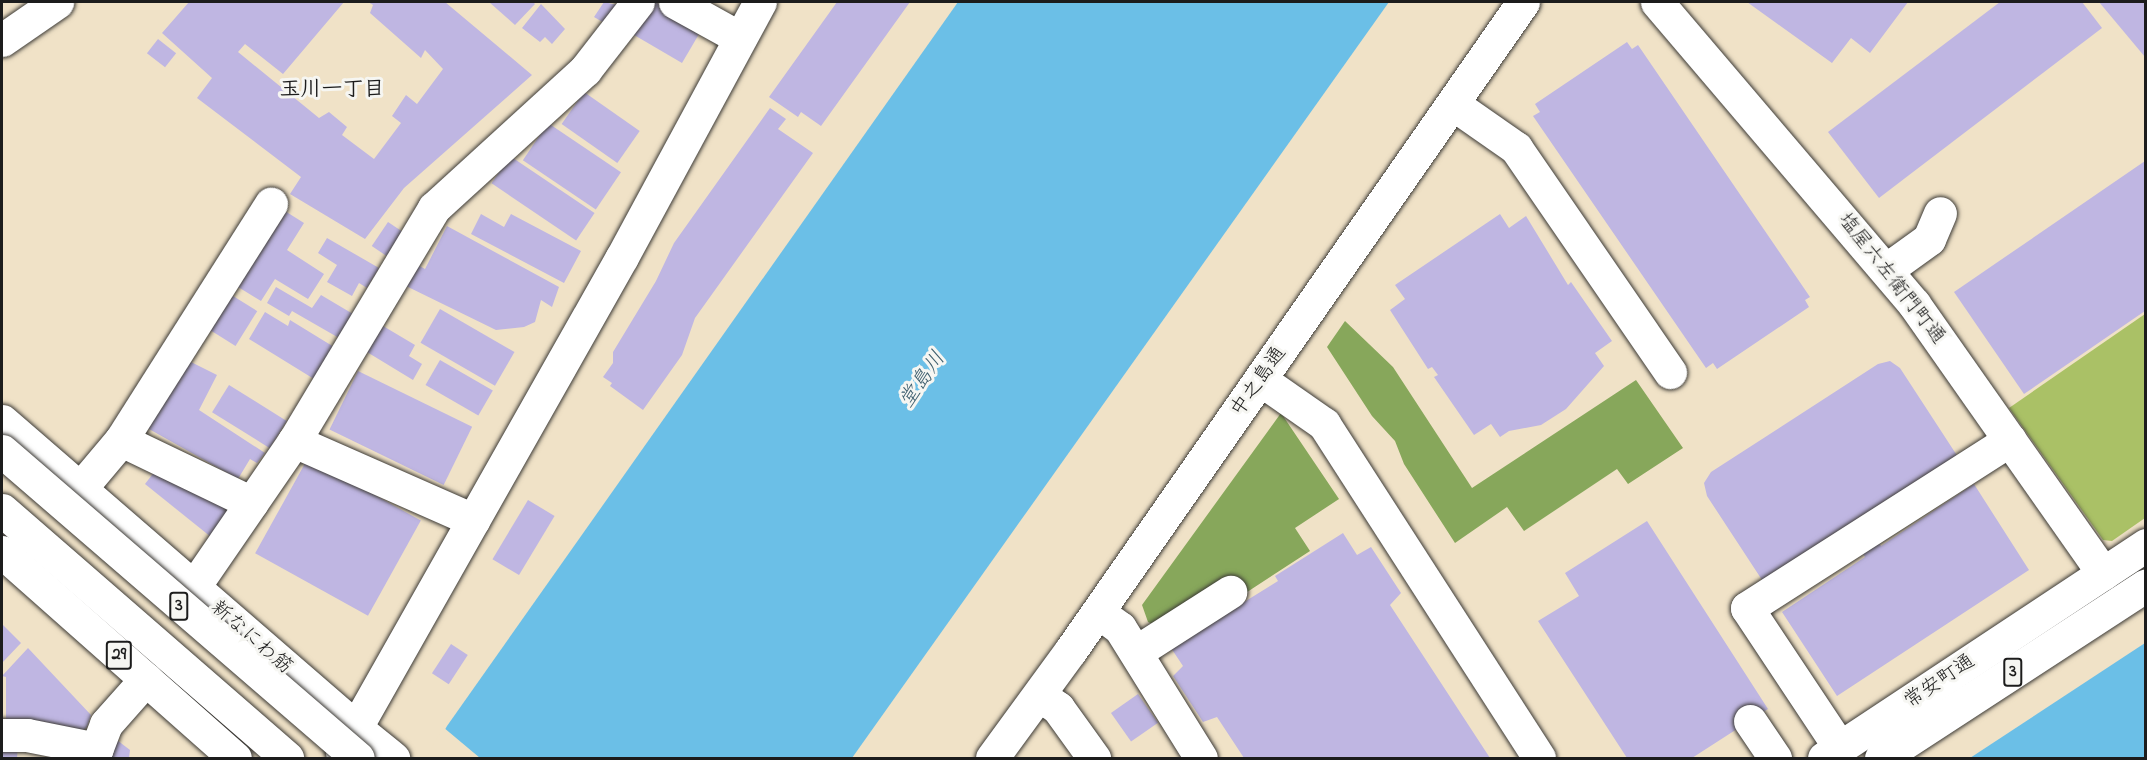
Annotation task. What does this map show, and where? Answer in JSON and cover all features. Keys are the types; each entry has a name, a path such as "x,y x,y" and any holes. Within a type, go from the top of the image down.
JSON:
{"main road":[{"path":"2,40 57,2"},
{"path":"193,588 294,441 434,208 585,70 638,2"},
{"path":"675,2 740,38"},
{"path":"339,759 357,743 473,520 760,2"},
{"name":"中之島通","path":"992,759 1261,380 1523,2"},
{"name":"塩屋六左衛門町通","path":"1657,2 1886,270 2010,440 2103,573"},
{"path":"1453,105 1516,148 1670,372"},
{"path":"78,491 121,440 271,204"},
{"path":"1886,270 1929,240 1940,213"},
{"path":"1261,380 1324,424 1539,759"},
{"name":"新なにわ筋","path":"2,421 78,491 193,588 357,743 393,759"},
{"path":"121,440 252,503"},
{"path":"1832,753 1747,608 2010,440"},
{"path":"294,441 473,520"},
{"name":"3","path":"2,451 357,743"},
{"name":"3","path":"2,510 287,759"},
{"name":"常安町通","path":"1832,753 2145,544"},
{"name":"29","path":"2,552 235,759"},
{"name":"3","path":"1881,759 2145,585"},
{"path":"1136,652 1230,592"},
{"path":"1098,612 1120,628 1201,759"},
{"path":"2,735 27,735 95,754 106,724 146,679"},
{"path":"1039,695 1058,708 1094,759"},
{"path":"1750,721 1775,759"}],"green space":[{"path":"2145,314 2145,518 2112,541 2103,540 2009,408"},
{"path":"1345,321 1393,367 1472,488 1636,380 1683,448 1628,484 1617,469 1524,531 1507,507 1455,543 1404,464 1395,441 1372,416 1327,347"},
{"path":"1281,413 1339,499 1295,528 1310,551 1238,598 1157,626 1148,622 1142,605"}],"water":[{"name":"堂島川","path":"958,2 1389,2 852,758 429,758 447,726"},
{"path":"2145,643 2145,758 1970,758"}],"pier":[{"path":"443,727 480,758 426,758"}],"building":[{"path":"189,2 344,2 283,74 245,44 238,52 319,118 329,112 347,127 342,135 374,159 401,123 392,116 406,95 417,104 443,69 425,50 421,58 370,13 373,5 368,2 445,2 532,75 404,188 365,239 290,194 301,177 197,98 212,78 162,33"},
{"path":"489,2 533,2 535,4 515,25"},
{"path":"604,2 617,5 606,24 594,17"},
{"path":"655,2 702,29 682,63 629,32 644,6"},
{"path":"837,2 910,2 821,126 801,112 798,117 769,97"},
{"path":"1747,2 1908,2 1870,53 1851,38 1832,63"},
{"path":"2000,2 2082,2 2102,28 1879,198 1828,132"},
{"path":"2099,2 2145,2 2145,57"},
{"path":"541,4 565,29 552,44 545,37 540,42 522,28"},
{"path":"158,39 176,53 165,67 147,53"},
{"path":"1627,42 1632,49 1638,45 1810,297 1805,300 1809,307 1717,369 1713,363 1706,368 1533,116 1540,112 1535,104"},
{"path":"584,92 640,131 617,163 562,124"},
{"path":"770,108 786,119 778,129 813,153 695,318 682,355 643,410 610,386 612,383 603,377 613,363 613,352 656,281 674,243"},
{"path":"548,123 621,172 596,210 523,160"},
{"path":"510,156 595,213 576,240 492,183"},
{"path":"2145,161 2145,311 2024,394 1954,292"},
{"path":"277,206 304,223 287,250 324,274 308,299 275,279 261,301 230,282"},
{"path":"481,214 504,227 511,214 581,251 564,283 471,234"},
{"path":"1500,214 1509,228 1526,216 1568,285 1571,282 1612,341 1595,353 1604,366 1566,409 1541,425 1509,431 1500,437 1491,424 1474,435 1434,377 1438,375 1432,367 1428,369 1390,310 1405,299 1395,285"},
{"path":"388,222 403,232 387,256 372,246"},
{"path":"447,226 559,287 552,307 541,300 535,322 524,327 496,330 404,285 414,263 425,269"},
{"path":"327,238 379,268 367,288 359,283 352,296 327,282 337,265 318,253"},
{"path":"276,287 312,308 321,295 353,314 339,338 292,311 289,316 267,303"},
{"path":"225,291 257,311 235,346 203,326"},
{"path":"440,309 514,352 495,386 420,343"},
{"path":"265,312 288,326 290,320 334,347 314,379 249,339"},
{"path":"378,323 415,345 409,356 422,364 413,380 362,349"},
{"path":"183,358 217,375 199,410 265,453 257,463 250,459 238,479 149,429 145,422"},
{"path":"440,360 493,390 478,416 426,385"},
{"path":"1890,361 1900,368 1958,457 1863,519 1881,546 1974,484 2029,570 1837,696 1782,612 1865,557 1847,529 1764,583 1707,496 1704,483 1711,472 1878,364"},
{"path":"358,371 472,427 444,485 330,429"},
{"path":"229,385 287,421 270,448 212,412"},
{"path":"308,458 421,521 368,616 255,553"},
{"path":"162,462 230,498 229,515 211,537 145,484"},
{"path":"528,500 555,516 519,575 492,559"},
{"path":"1647,521 1768,709 1692,758 1627,758 1538,621 1579,596 1565,573"},
{"path":"1343,533 1357,555 1371,547 1401,593 1390,605 1490,758 1244,758 1217,717 1203,722 1173,676 1183,666 1169,645 1239,600 1241,604 1278,581 1275,576"},
{"path":"2,624 21,643 2,663"},
{"path":"451,644 468,655 449,684 432,673"},
{"path":"28,648 91,715 87,727 76,737 6,728 6,677 2,676"},
{"path":"1138,694 1158,723 1131,742 1111,713"},
{"path":"113,737 130,750 129,758 104,758"},
{"path":"2,744 18,745 17,758 2,758"}],"district":[{"name":"玉川一丁目","path":"332,90"}]}
